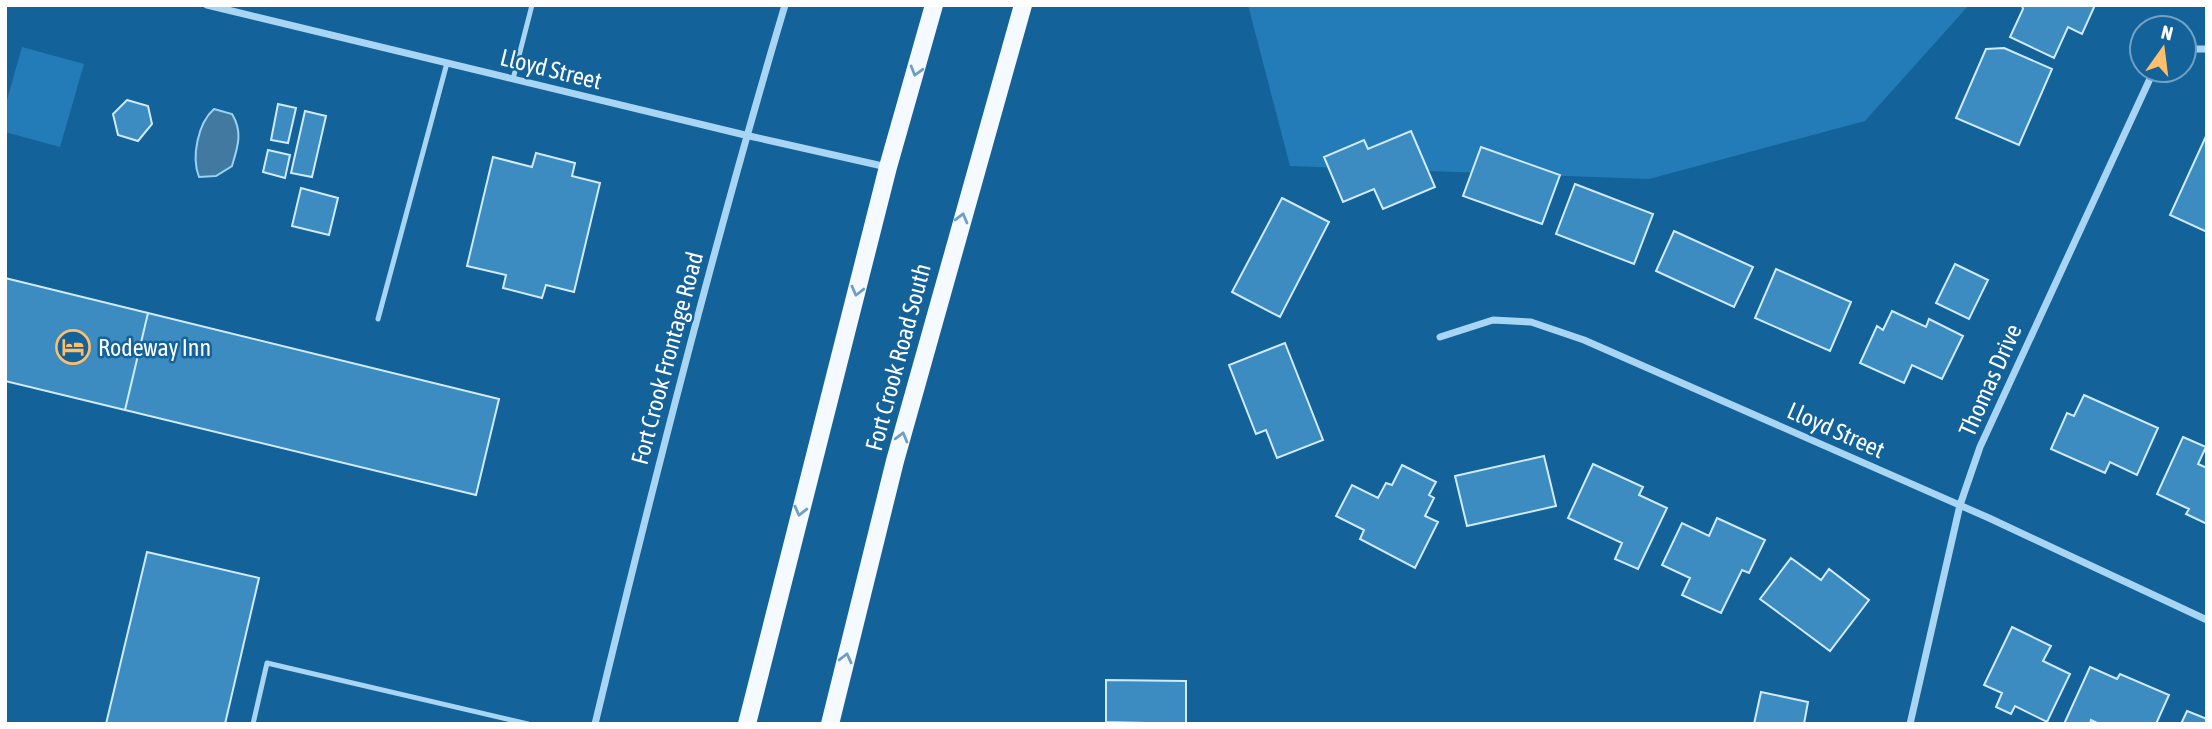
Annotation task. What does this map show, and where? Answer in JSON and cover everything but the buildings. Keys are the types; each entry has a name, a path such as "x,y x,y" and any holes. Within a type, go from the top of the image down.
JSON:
{"main road":[{"path":"747,724 888,167 934,5"},
{"name":"Fort Crook Road South","path":"830,724 895,461 1023,5"}],"street":[{"name":"Lloyd Street","path":"207,5 888,167"},
{"name":"Fort Crook Frontage Road","path":"595,724 673,408 745,135 785,5"},
{"name":"Thomas Drive","path":"1909,724 1960,505 1986,435 2148,84"},
{"name":"Lloyd Street","path":"1440,337 1493,320 1531,322 1584,340 1960,505 2207,620"}],"lane":[{"path":"513,79 532,5"},
{"path":"379,319 447,64"},
{"path":"253,724 267,663 528,724"}],"shaded area":[{"path":"1248,5 1969,5 1865,121 1649,179 1290,166"},
{"path":"22,47 84,64 60,147 5,132 5,107"},
{"path":"214,109 232,114 237,127 238,146 232,166 216,176 199,177 196,150 200,131"}],"place":[{"name":"Rodeway Inn","path":"73,347"}]}
